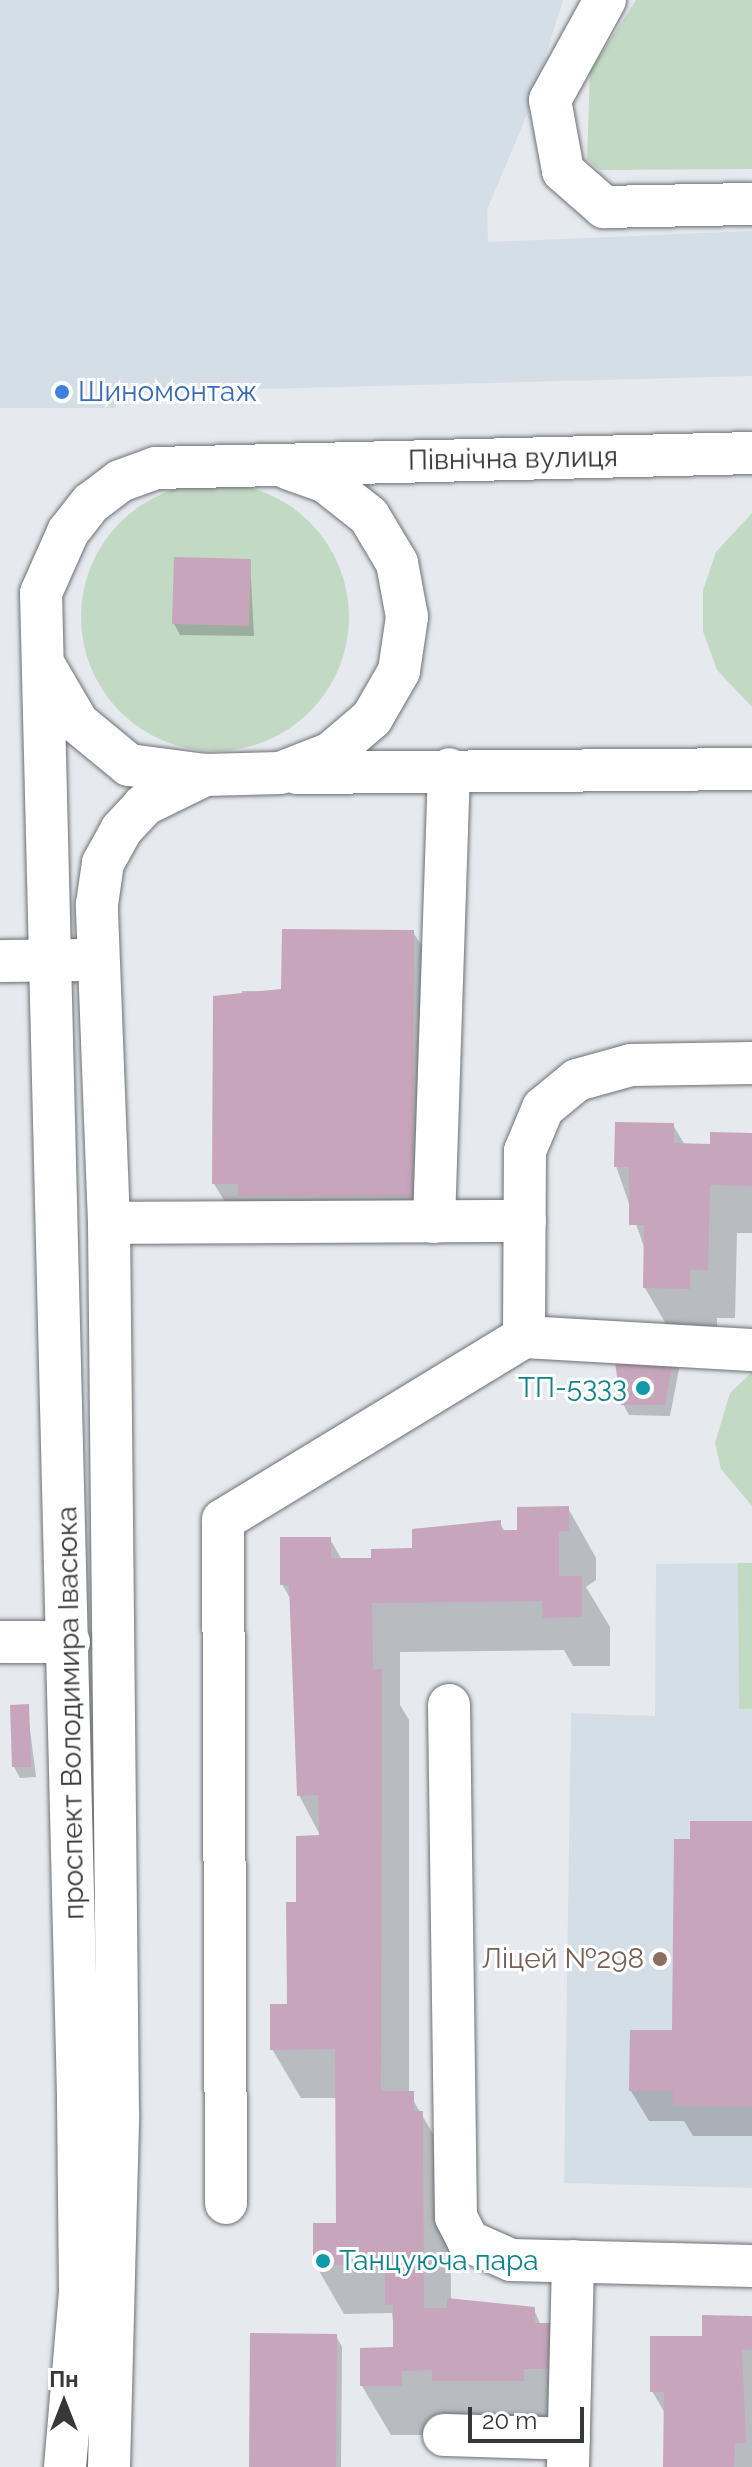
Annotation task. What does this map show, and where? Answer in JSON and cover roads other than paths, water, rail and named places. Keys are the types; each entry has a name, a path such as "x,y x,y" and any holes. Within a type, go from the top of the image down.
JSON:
{"street":[{"path":"605,0 550,100 563,171 604,207 752,204"},
{"name":"Північна вулиця","path":"40,658 41,593 68,532 91,503 120,481 156,468 752,453"},
{"path":"274,464 326,482 369,516 397,563 407,617 399,671 372,718 331,753 280,773"},
{"path":"40,658 102,749 129,765 205,775 449,769 752,769"},
{"path":"40,658 51,959"},
{"path":"434,1222 449,769"},
{"path":"0,961 102,960 103,863 121,830 144,805 205,775"},
{"name":"проспект Володимира Івасюка","path":"51,959 69,1642 80,2292 65,2467"},
{"name":"проспект Володимира Івасюка","path":"102,960 109,1223 118,2282 109,2467"},
{"path":"524,1337 525,1151 543,1108 577,1080 631,1065 752,1063"},
{"path":"109,1223 525,1221"},
{"path":"226,2203 223,1520 524,1337 752,1350"},
{"path":"0,1642 69,1642"},
{"path":"449,1705 456,2217 468,2241 487,2254 573,2261 752,2266"},
{"path":"444,2435 569,2453 573,2261"}],"place":[{"name":"Шиномонтаж","path":"62,392"},
{"name":"ТП-5333","path":"643,1388"},
{"name":"Ліцей №298","path":"660,1959"},
{"name":"Танцуюча пара","path":"323,2261"}]}
